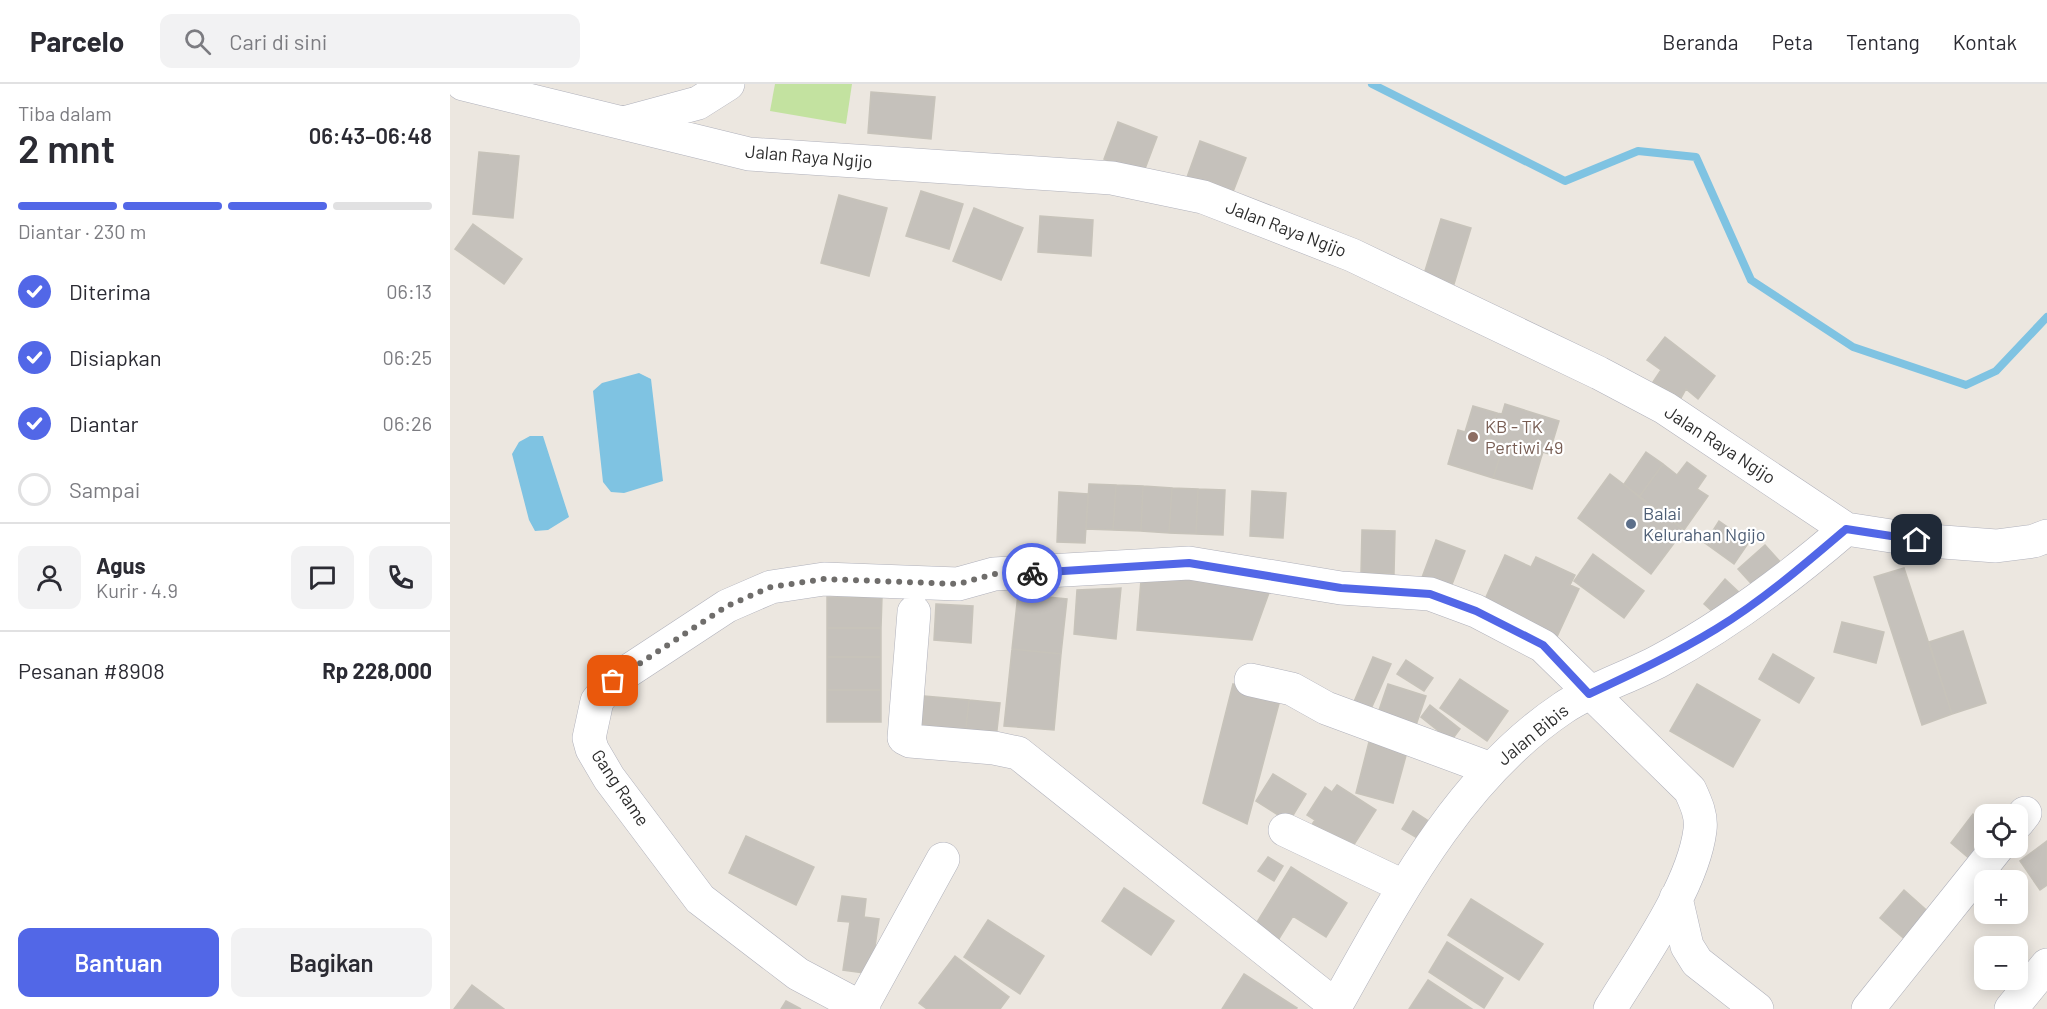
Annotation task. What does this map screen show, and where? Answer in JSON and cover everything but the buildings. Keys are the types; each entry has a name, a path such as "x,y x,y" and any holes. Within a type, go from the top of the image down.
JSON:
{"street":[{"name":"Jalan Raya Ngijo","path":"463,84 749,154 1112,178 1203,197 1352,255 1599,373 1665,408 1846,529 1917,540 1996,546 2034,541 2047,536"},
{"path":"622,124 698,103 728,84"},
{"name":"Jalan Bibis","path":"1335,1008 1403,886 1449,821 1491,770 1563,708 1660,661 1717,628 1799,569 1846,529"},
{"name":"Gang Rame","path":"862,1008 798,974 700,899 609,778 592,749 589,738 597,701 613,681 727,606 771,587 824,579 958,584 994,574 1189,563 1341,588 1430,594 1476,611 1543,645 1589,694 1690,790 1698,808 1700,828 1696,848 1676,898 1610,1009"},
{"path":"914,612 904,738 910,741 994,748 1018,753 1335,1008"},
{"path":"1251,680 1292,689 1326,708 1491,770"},
{"path":"1285,830 1403,886"},
{"path":"1868,1009 1989,858"},
{"path":"862,1008 943,859"},
{"path":"1676,898 1687,946 1697,962 1757,1009"},
{"path":"2011,1009 2047,964"}],"green space":[{"path":"775,84 852,84 846,124 770,111"}],"water":[{"path":"639,373 651,379 663,481 624,493 611,492 603,482 593,391 602,383"},
{"path":"530,436 543,436 569,517 548,530 535,531 529,520 512,454 519,442"}],"waterway":[{"path":"1372,84 1565,181 1638,151 1696,157 1751,280 1853,347 1966,385 1996,371 2047,317"}],"way so far":[{"path":"613,681 727,606 771,587 824,579 958,584 994,574 1032,573"}],"place":[{"name":"KB - TK Pertiwi 49","path":"1473,437"},
{"name":"Balai Kelurahan Ngijo","path":"1631,524"}],"route":[{"path":"1032,573 1129,564 1189,563 1274,575 1341,588 1430,594 1476,611 1543,645 1589,694 1660,661 1717,628 1799,569 1846,529 1917,540"}]}
